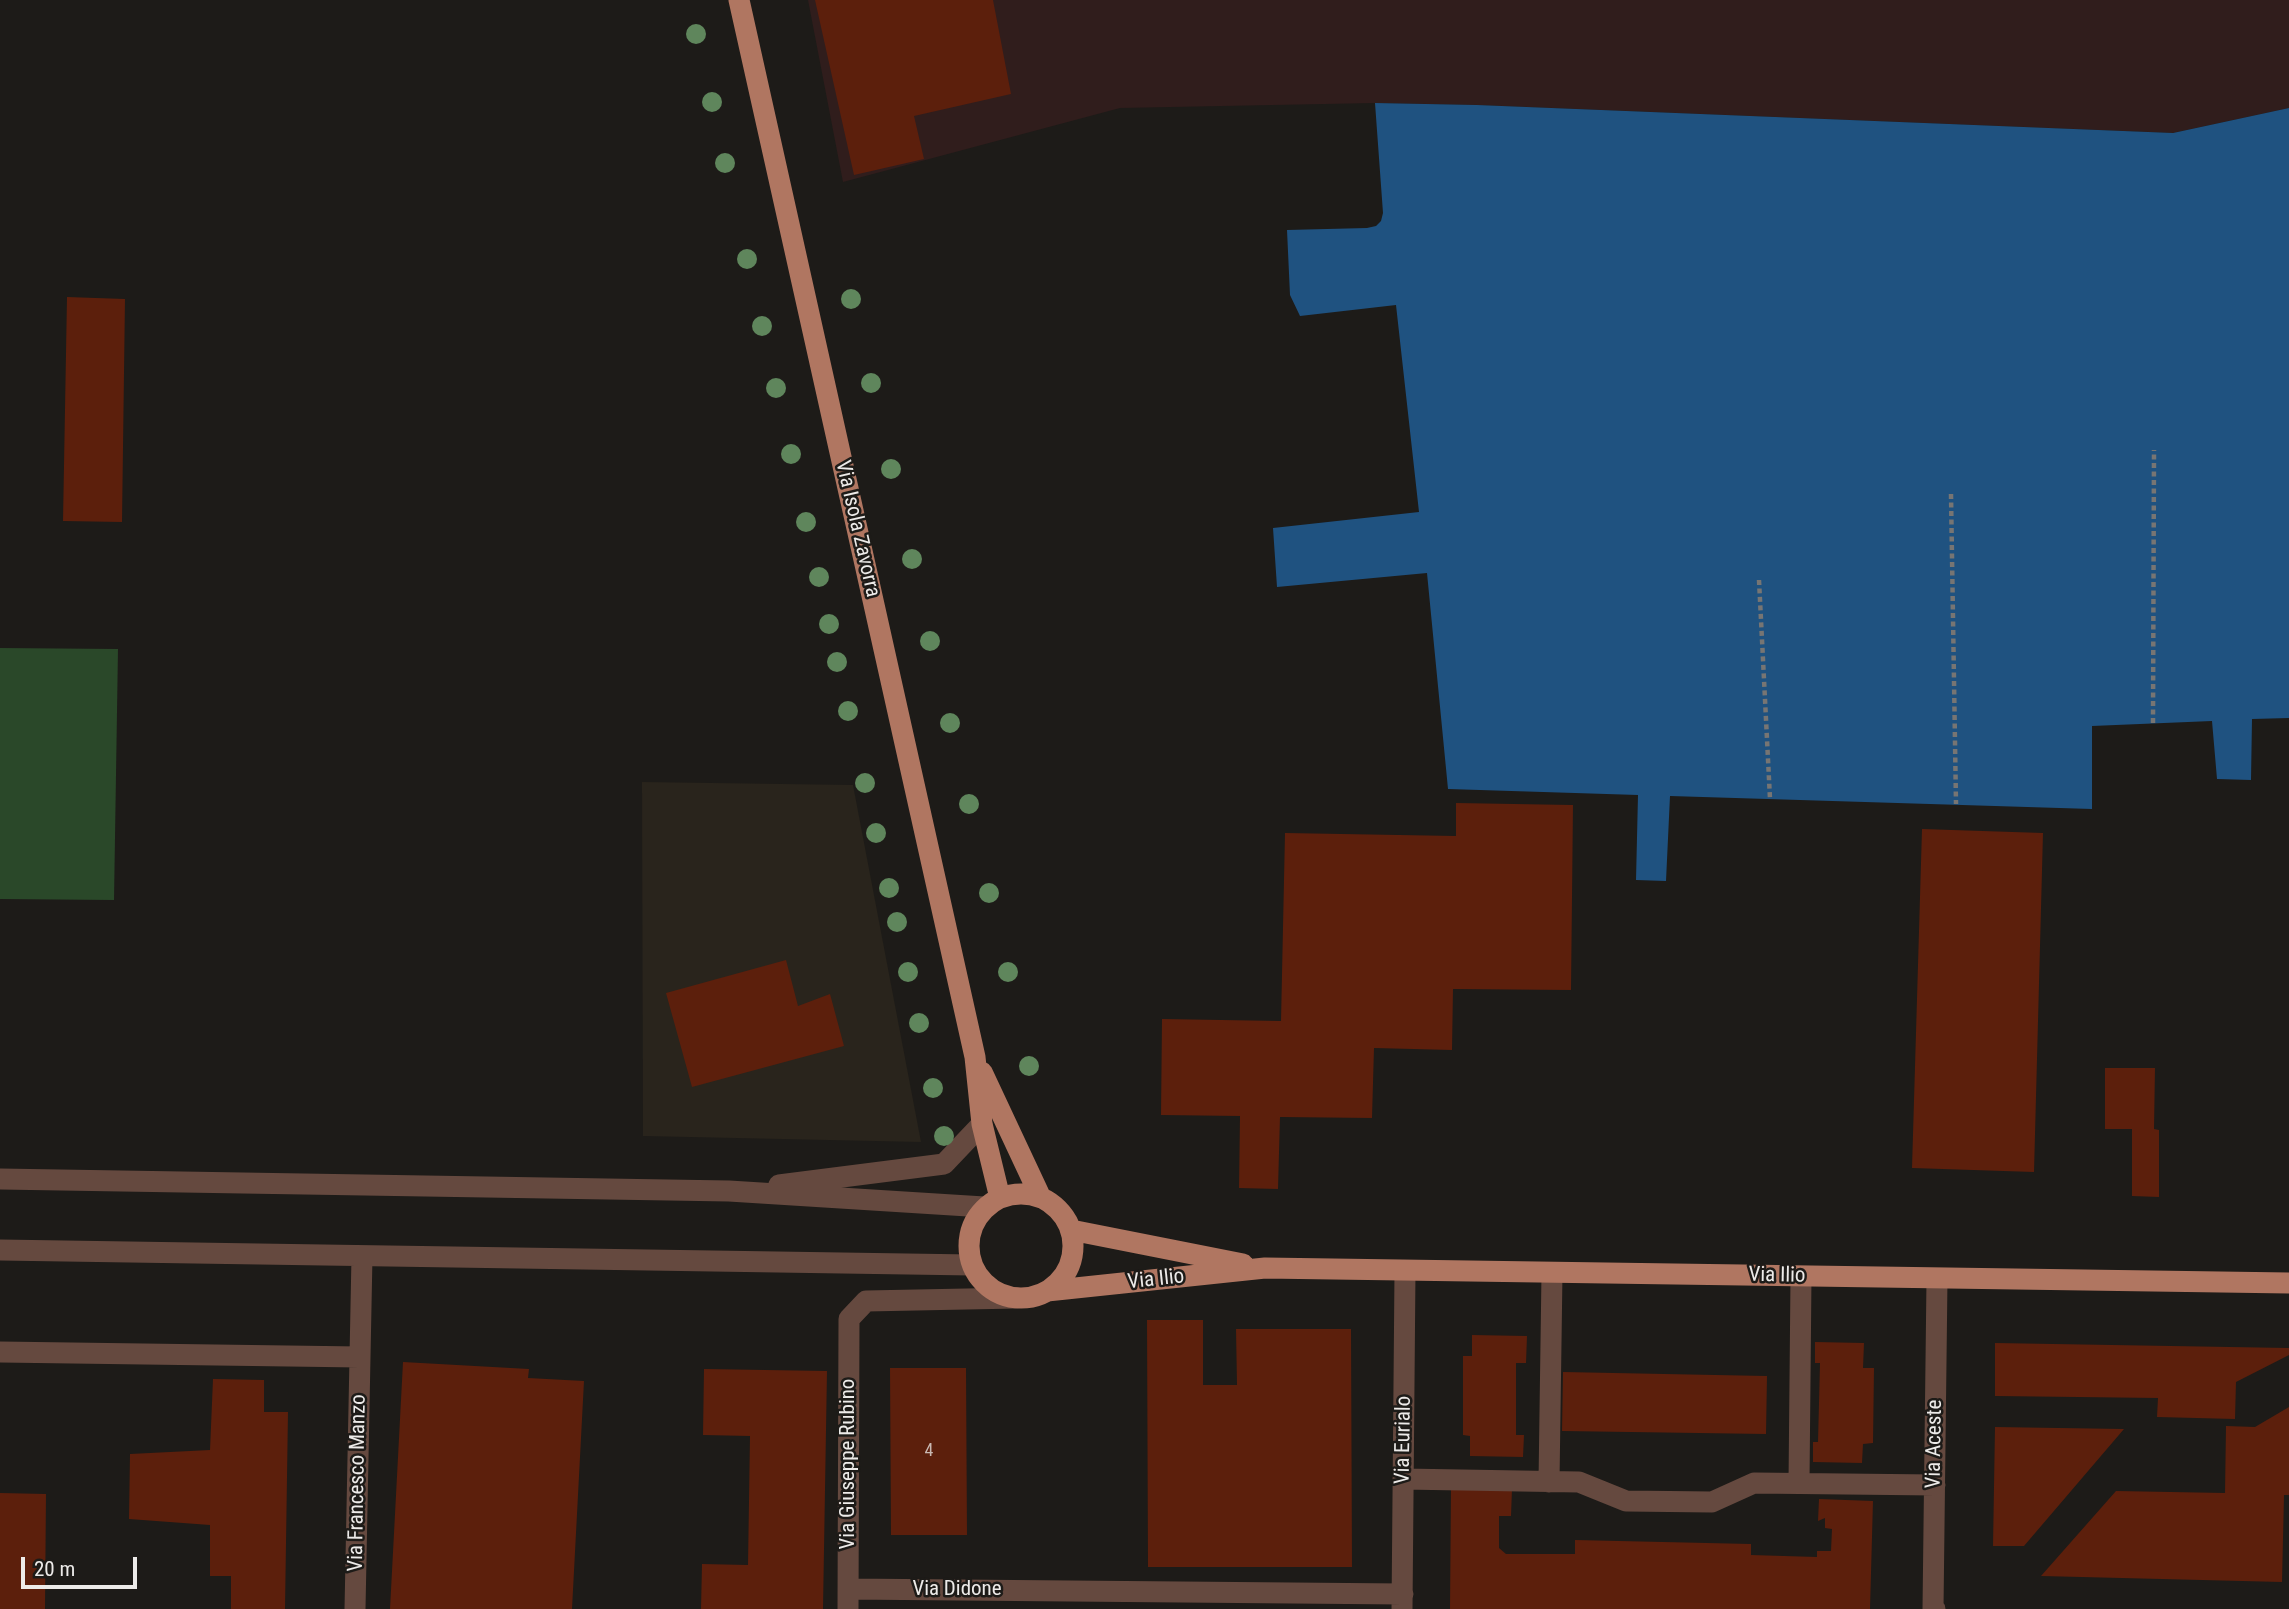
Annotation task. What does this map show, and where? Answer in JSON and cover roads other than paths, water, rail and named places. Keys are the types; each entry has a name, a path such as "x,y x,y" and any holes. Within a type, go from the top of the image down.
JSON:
{"main road":[{"name":"Via Isola Zavorra","path":"739,0 975,1057 992,1202"},
{"name":"Via Isola Zavorra","path":"975,1057 1041,1198"},
{"path":"1026,1194 1041,1198 1054,1205 1071,1230 1073,1248 1070,1265 1061,1280 1047,1291 1033,1297 1017,1298 997,1292 981,1280 972,1265 969,1240 975,1220 992,1202 1026,1194"},
{"name":"Via Ilio","path":"1071,1230 1265,1268"},
{"name":"Via Ilio","path":"1047,1291 1265,1268 2289,1283"}],"street":[{"path":"730,1191 944,1164 982,1124"},
{"path":"0,1180 730,1191 992,1202"},
{"path":"0,1250 972,1265"},
{"name":"Via Francesco Manzo","path":"355,1609 362,1256"},
{"name":"Via Eurialo","path":"1402,1601 1405,1271"},
{"path":"1549,1482 1552,1273"},
{"path":"1799,1483 1801,1277"},
{"name":"Via Aceste","path":"1934,1609 1937,1279"},
{"name":"Via Giuseppe Rubino","path":"848,1599 849,1319 866,1301 1017,1298"},
{"path":"0,1352 360,1357"},
{"path":"1403,1479 1579,1482 1626,1501 1712,1503 1754,1483 1935,1485"},
{"name":"Via Didone","path":"848,1599 1402,1601"}],"water":[{"path":"1375,103 2173,133 2289,108 2289,718 2252,719 2251,780 2217,779 2212,721 2092,726 2092,809 1670,796 1666,881 1636,880 1638,795 1448,789 1427,573 1277,587 1273,528 1419,512 1396,305 1300,316 1290,295 1287,230 1367,228 1376,226 1381,221 1383,213"}]}
